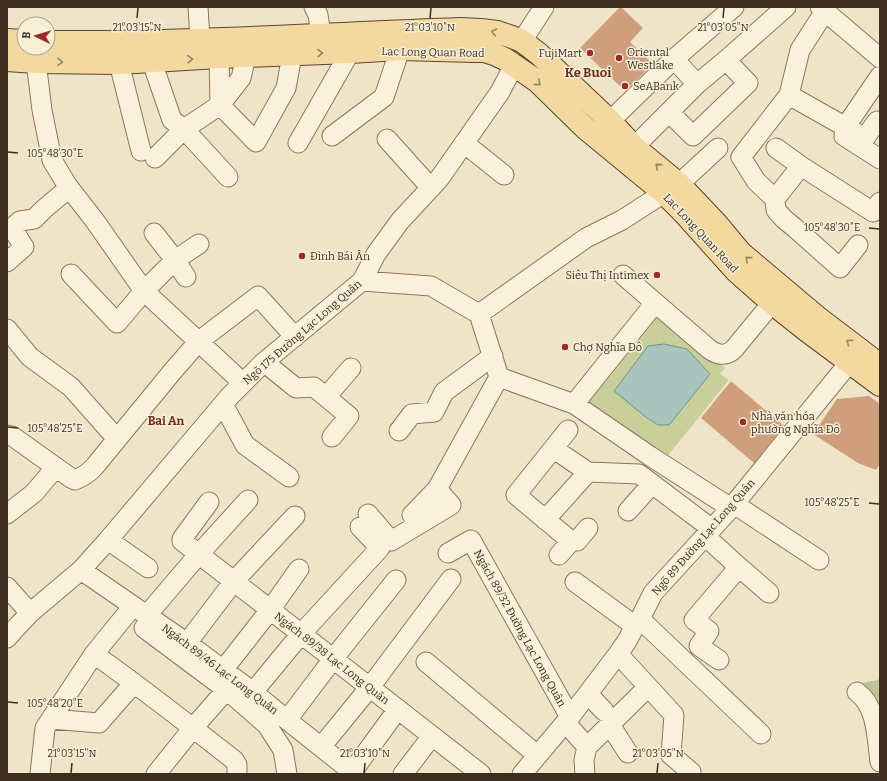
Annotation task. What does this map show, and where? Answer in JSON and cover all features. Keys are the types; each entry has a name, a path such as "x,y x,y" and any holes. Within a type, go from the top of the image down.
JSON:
{"main road":[{"name":"Lac Long Quan Road","path":"7,60 36,62 119,63 219,57 246,57 287,48 321,34 460,29 497,32 512,36 522,41 539,54 610,121 689,207 736,271 772,303 811,324 880,365"},
{"name":"Lac Long Quan Road","path":"56,42 200,40 350,52 400,49 484,52 494,54 514,65 537,82 585,128 672,189"},
{"name":"Lac Long Quan Road","path":"689,207 716,223 741,253 849,363 880,385"}],"street":[{"path":"198,7 200,40"},
{"path":"314,7 318,15 321,34"},
{"path":"522,41 544,7"},
{"path":"610,121 674,59 734,7"},
{"path":"634,147 697,84 786,7"},
{"path":"858,245 840,268 776,210 775,199 756,181 741,157 789,95 800,50 822,9 880,58"},
{"path":"219,57 220,105 256,142 286,88 287,48"},
{"path":"332,136 384,97 400,49"},
{"path":"298,142 350,52"},
{"path":"119,63 148,154 220,105 241,78 246,57"},
{"path":"674,59 697,84"},
{"path":"669,112 693,136 748,83 726,60"},
{"path":"36,62 42,110 52,160 69,188 95,221 144,291 243,383"},
{"path":"152,62 172,120 184,130 228,177"},
{"name":"Ngõ 175 Đường Lạc Long Quân","path":"7,638 30,613 82,570 222,404 264,362 362,281 376,254 400,221 439,179 500,92 514,65"},
{"path":"880,76 846,126 844,136 880,159"},
{"path":"789,95 865,138 877,121"},
{"path":"387,139 431,188"},
{"path":"464,143 504,175"},
{"path":"479,314 586,238 622,220 672,189 718,148"},
{"path":"776,148 801,166 873,212 880,202"},
{"path":"775,199 801,166"},
{"path":"7,262 24,247 12,228 20,221 34,219 69,188"},
{"path":"154,233 186,277"},
{"path":"71,274 117,323 144,291 175,260 199,244"},
{"path":"623,275 714,353 730,353 772,303"},
{"path":"362,281 431,286 479,314 499,377 437,489 412,515"},
{"path":"7,436 12,436 75,480 89,473 199,341 259,289 295,337"},
{"path":"574,404 655,303"},
{"path":"7,329 30,357 71,387 116,439"},
{"path":"399,431 412,414 434,412 444,392 493,356"},
{"path":"264,362 296,388 314,387 349,416 332,437"},
{"name":"Ngõ 89 Đường Lạc Long Quân","path":"522,774 568,720 618,654 627,641 653,593 732,506 849,363"},
{"path":"326,397 351,368"},
{"path":"499,377 574,404 650,456 819,560"},
{"path":"222,404 244,445 289,477"},
{"path":"568,430 516,495 545,520 565,548 577,541 588,528"},
{"path":"554,449 588,472 639,474 708,532 739,567 769,592"},
{"path":"7,514 34,493 56,467"},
{"path":"545,520 588,472"},
{"path":"628,511 652,484"},
{"path":"253,692 301,634 380,548 364,521 391,541 451,505 437,489"},
{"path":"40,774 45,728 94,654 135,612 199,554 248,500"},
{"name":"Ngách 89/38 Lạc Long Quân","path":"209,502 182,541 432,736 460,768 481,774"},
{"path":"187,642 234,581 295,516"},
{"path":"108,540 148,568"},
{"name":"Ngách 89/32 Đường Lạc Long Quân","path":"448,553 471,540 568,720"},
{"path":"719,660 700,646 709,631 694,620 739,567"},
{"path":"156,774 193,728 228,680 270,610 299,569"},
{"name":"Ngách 89/46 Lạc Long Quân","path":"82,570 135,612 187,642 228,680 253,692 354,773"},
{"path":"321,747 370,688 451,579"},
{"path":"287,720 396,580"},
{"path":"575,582 637,623 761,734"},
{"path":"7,587 30,613"},
{"path":"94,592 135,612 228,680 267,725 283,750 287,774"},
{"path":"94,654 234,760 237,765 237,774"},
{"path":"618,654 674,716 670,755 691,774"},
{"path":"426,662 537,755"},
{"path":"51,719 99,723 134,683"},
{"path":"585,774 584,760 587,747 607,718 648,687"},
{"path":"857,692 863,696 869,704 872,713 880,762"},
{"path":"588,694 607,718 628,753"},
{"path":"354,773 398,709"},
{"path":"568,720 587,747"},
{"path":"403,774 432,736"},
{"path":"878,774 880,769"}],"green space":[{"path":"655,308 725,368 720,374 729,380 665,459 580,402"},
{"path":"880,676 880,717 860,690 861,683 878,680"}],"water":[{"path":"664,344 687,349 710,374 669,425 658,425 614,391 648,346"}],"building":[{"name":"Oriental Westlake","path":"620,7 643,28 630,42 653,64 625,91 580,48"},
{"name":"Nhà văn hóa phường Nghĩa Đô","path":"731,381 784,426 754,463 701,418"},
{"path":"869,396 880,404 880,464 876,470 858,463 813,434 837,399"}],"place":[{"name":"FujiMart","path":"590,53"},
{"name":"Oriental Westlake","path":"619,58"},
{"name":"SeABank","path":"625,86"},
{"name":"Đình Bái Ân","path":"302,256"},
{"name":"Siêu Thị Intimex","path":"657,275"},
{"name":"Chợ Nghĩa Đô","path":"565,347"},
{"name":"Nhà văn hóa phường Nghĩa Đô","path":"743,422"}],"district":[{"name":"Ke Buoi","path":"588,72"},
{"name":"Bai An","path":"166,421"}]}
